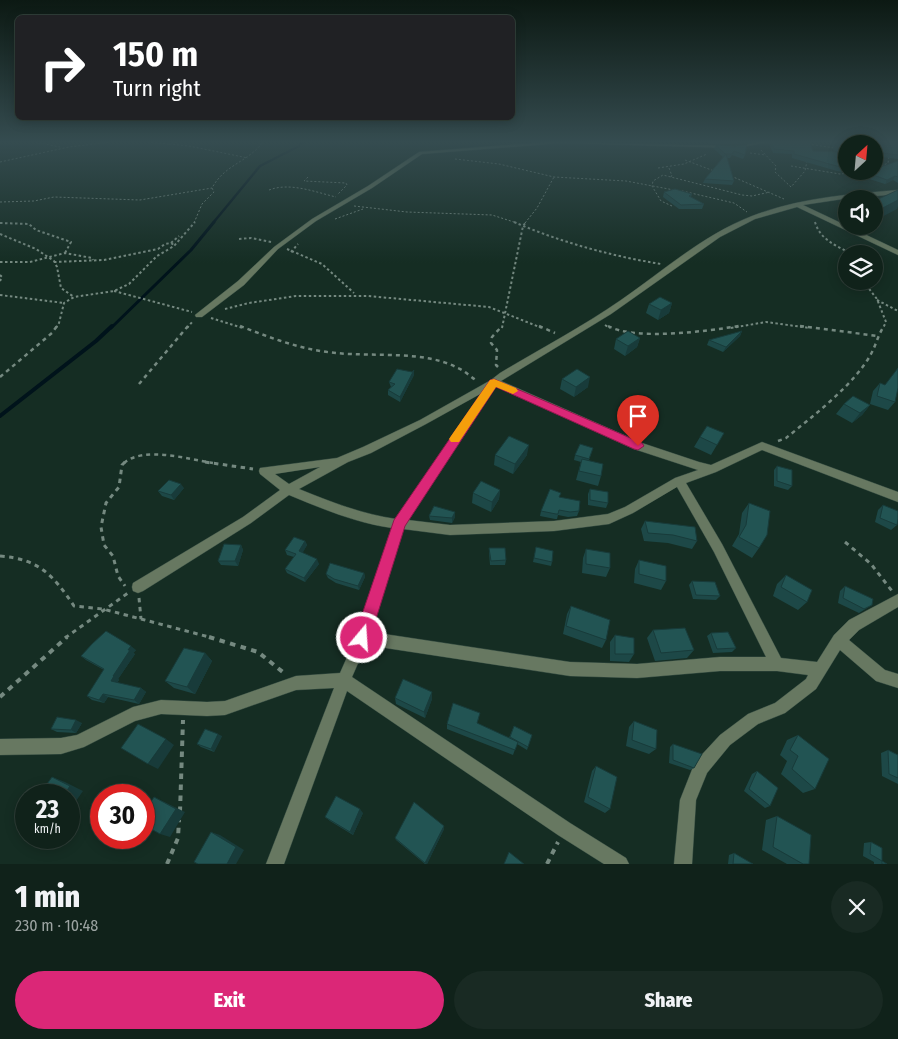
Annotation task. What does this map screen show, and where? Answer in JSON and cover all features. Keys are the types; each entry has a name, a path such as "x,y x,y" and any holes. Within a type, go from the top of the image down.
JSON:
{"street":[{"path":"200,315 241,283 280,244 342,202 377,182"},
{"path":"138,587 247,520 288,490 344,459 367,450 423,422 489,385 622,303 672,265 710,240 755,218 798,205 830,199 898,192"},
{"path":"798,205 898,254"},
{"path":"489,385 638,446 712,469"},
{"path":"275,864 344,680 362,638 399,524 489,385"},
{"path":"264,471 288,490 376,522 450,530 496,530 554,526 608,518 629,510 679,481 712,469 762,446 898,497"},
{"path":"264,471 344,459"},
{"path":"679,481 718,548 777,664"},
{"path":"682,864 688,800 702,768 725,740 753,719 780,708 811,684 839,640 854,625 898,600"},
{"path":"362,638 570,668 603,671 637,671 720,664 777,664 821,670"},
{"path":"839,640 881,676 898,681"},
{"path":"0,748 61,746 79,742 133,714 161,706 207,709 225,708 296,683 344,680 564,830 620,864"}],"path":[{"path":"54,262 130,256 171,243 194,223 202,204 214,192 212,188 215,182"},
{"path":"332,182 346,183 347,185 336,196"},
{"path":"503,375 496,365 497,350 491,343 492,337 502,328 523,226 541,202 551,182"},
{"path":"633,182 704,194 734,203 755,218"},
{"path":"653,182 652,186 660,201 672,206"},
{"path":"691,182 742,195 752,196 770,192"},
{"path":"746,182 798,205"},
{"path":"786,182 791,187 795,182"},
{"path":"269,190 276,186 296,188 336,196 342,202 364,208 406,212 492,215 630,259 672,265"},
{"path":"0,202 34,201 54,197 140,200 212,188"},
{"path":"333,220 364,208"},
{"path":"815,214 815,226 818,231 838,246"},
{"path":"0,223 22,222 29,224 36,230 65,239 71,242 65,253"},
{"path":"0,234 54,262 59,274 58,282 62,290 74,297"},
{"path":"0,296 64,303 74,297 114,291 129,284 157,256 174,246 181,235"},
{"path":"239,239 251,238 280,244 291,252 322,264 355,294"},
{"path":"171,243 174,246"},
{"path":"291,252 298,243"},
{"path":"0,262 30,262 65,253 92,258 93,260"},
{"path":"0,275 2,277 0,281"},
{"path":"762,446 786,438 831,400 871,354 886,322 877,300 870,290"},
{"path":"114,291 164,303 286,344 335,353 415,358 445,363 489,385"},
{"path":"139,384 173,342 200,315 263,299 314,294 355,294 474,305 505,312 565,337"},
{"path":"877,300 898,311"},
{"path":"0,376 52,332 59,323 64,303"},
{"path":"594,320 618,331 634,333 722,329 766,322 878,336"},
{"path":"138,587 124,586 118,576 113,556 104,545 101,527 106,503 119,487 122,465 125,461 137,456 156,454 264,471"},
{"path":"845,542 858,551 882,574 898,600"},
{"path":"0,556 29,560 44,568 74,606 103,609 258,652 296,683"},
{"path":"0,697 51,648 103,609 138,587"},
{"path":"138,587 141,619"},
{"path":"167,864 178,838 184,707"},
{"path":"547,864 564,830"}],"building":[{"path":"675,189 692,194 689,196 704,204 681,205 664,192"},
{"path":"898,190 898,200 883,208 883,197"},
{"path":"660,297 672,303 661,310 649,304"},
{"path":"628,331 640,338 628,346 616,339"},
{"path":"742,331 726,347 709,340"},
{"path":"898,368 898,388 895,402 877,396 880,383 885,385"},
{"path":"397,369 412,372 414,370 400,397 388,390 395,384 389,382"},
{"path":"577,369 590,377 576,387 562,379"},
{"path":"853,396 870,405 860,413 844,404"},
{"path":"707,426 724,433 717,445 700,437"},
{"path":"509,436 529,445 515,464 495,455"},
{"path":"580,444 593,448 589,459 575,455"},
{"path":"582,459 603,464 601,476 579,471"},
{"path":"777,466 792,470 792,486 777,481"},
{"path":"169,480 181,484 171,495 158,491"},
{"path":"481,481 500,490 492,502 473,493"},
{"path":"550,489 561,493 559,497 580,501 579,511 559,510 558,514 556,514 541,511"},
{"path":"590,489 608,492 608,503 590,500"},
{"path":"749,503 770,511 767,535 759,548 739,537 746,525"},
{"path":"883,505 898,511 897,525 880,518"},
{"path":"434,506 455,512 452,518 429,516"},
{"path":"645,521 695,527 697,541 673,535 648,533"},
{"path":"294,537 305,541 299,551 317,559 304,578 285,569 296,554 285,550"},
{"path":"224,544 241,545 235,561 218,561"},
{"path":"536,547 553,551 552,562 534,558"},
{"path":"489,548 505,548 506,560 491,561"},
{"path":"586,549 610,553 610,568 586,564"},
{"path":"639,560 666,566 666,581 639,574"},
{"path":"330,563 364,573 358,586 334,579 326,574"},
{"path":"786,575 812,590 807,602 781,587"},
{"path":"692,581 715,582 720,596 696,595"},
{"path":"845,586 873,599 872,605 864,609 843,598"},
{"path":"571,606 610,620 606,640 566,626"},
{"path":"685,628 694,650 661,653 653,630"},
{"path":"106,631 131,646 111,681 141,688 134,700 103,694 99,700 87,696 104,669 81,656"},
{"path":"728,632 736,648 717,649 711,633"},
{"path":"615,635 634,638 634,654 615,654"},
{"path":"184,648 205,653 187,687 165,681"},
{"path":"403,679 432,692 424,712 395,698"},
{"path":"453,703 480,713 477,723 518,742 515,750 447,724"},
{"path":"57,717 76,720 71,730 51,729"},
{"path":"634,721 657,730 656,749 632,740"},
{"path":"138,724 166,739 148,764 121,748"},
{"path":"514,726 532,735 528,747 510,737"},
{"path":"205,729 218,734 211,749 197,744"},
{"path":"798,735 829,759 815,789 792,769 798,756 790,750"},
{"path":"673,744 702,754 694,768 673,760"},
{"path":"888,750 898,755 898,778 889,774"},
{"path":"596,766 617,777 610,809 588,797"},
{"path":"757,771 778,788 770,806 749,789"},
{"path":"52,777 66,784 47,784"},
{"path":"336,796 360,809 350,832 325,817"},
{"path":"155,798 176,809 160,834 155,831"},
{"path":"414,802 444,826 425,863 395,838"},
{"path":"777,816 811,835 809,864 803,864 773,847"},
{"path":"211,832 236,847 227,864 198,864 194,862"},
{"path":"871,842 882,848 882,861 870,854"},
{"path":"509,852 524,864 504,864"},
{"path":"734,853 753,864 733,864"}],"waterway":[{"path":"213,223 247,182"},
{"path":"111,328 191,250 214,222"},
{"path":"0,416 96,341 112,326"}],"slow traffic":[{"path":"455,439 494,382 513,391"}],"route":[{"path":"362,638 399,524 494,382 638,446"}]}
